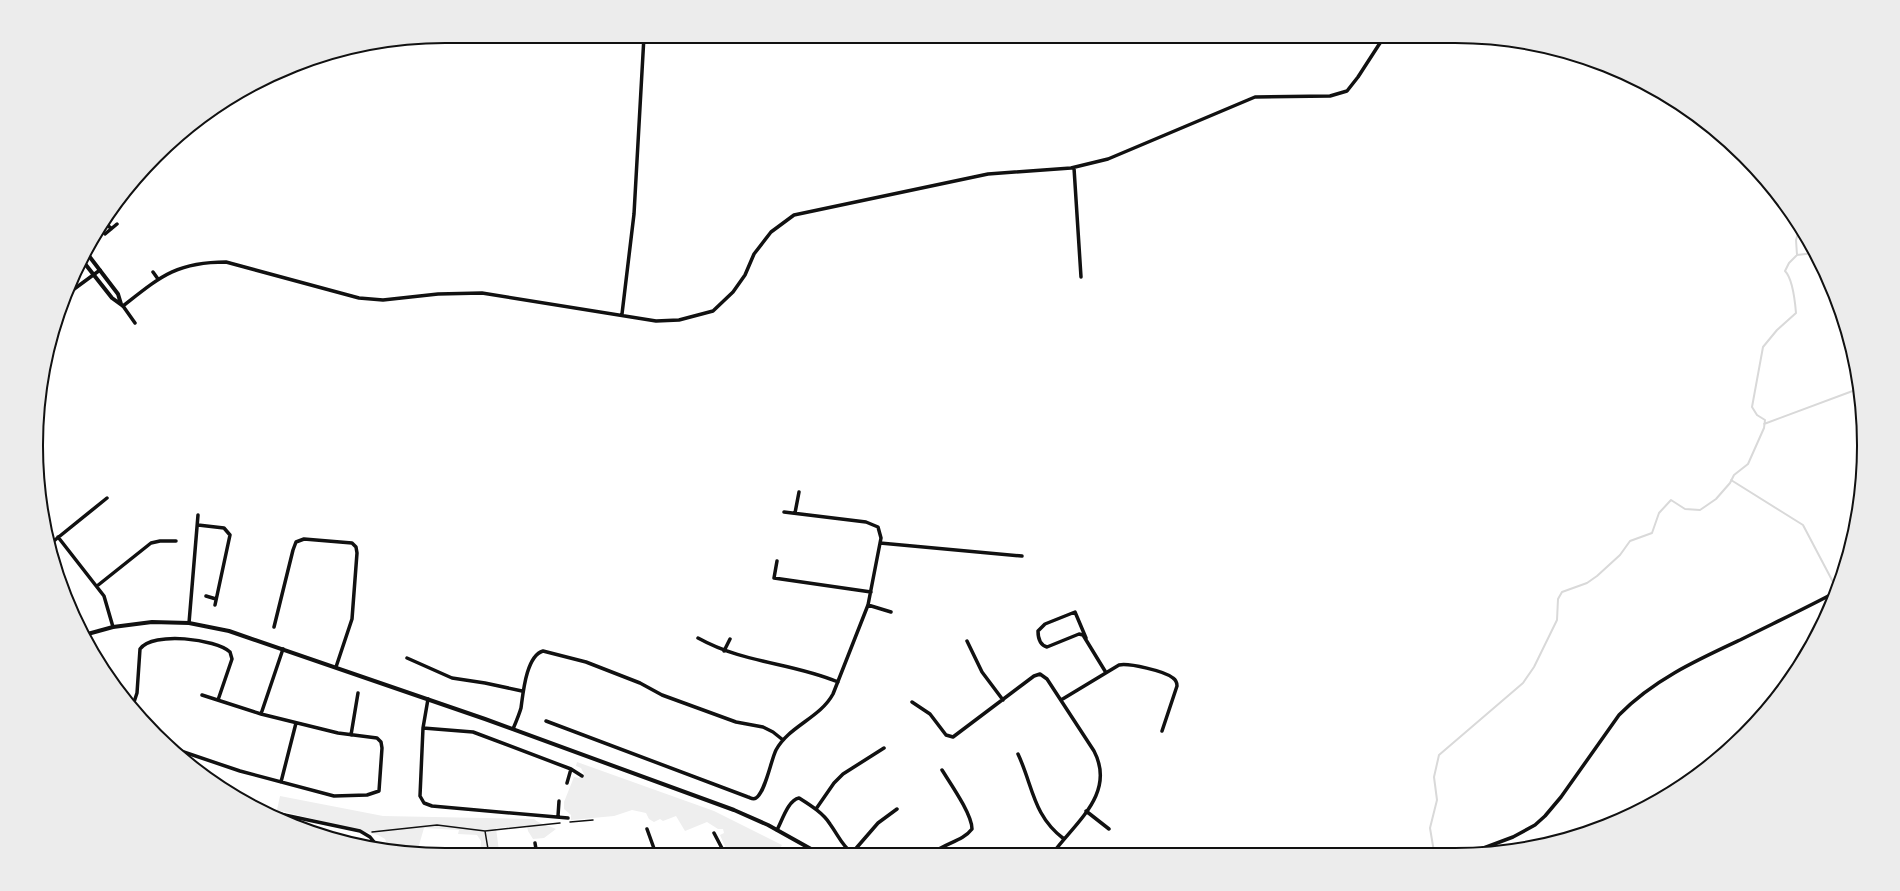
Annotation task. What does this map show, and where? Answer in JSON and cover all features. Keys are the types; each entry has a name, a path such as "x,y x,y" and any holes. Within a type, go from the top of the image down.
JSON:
{"street":[{"path":"622,314 634,214 644,43"},
{"path":"122,305 158,280 188,265 208,262 226,262 359,298 383,300 438,294 482,293 662,320 679,320 713,311 724,301 745,276 754,254 771,232 794,215 988,174 1074,168 1108,159 1255,97 1330,96 1347,92 1380,43"},
{"path":"1074,168 1081,277"},
{"path":"105,234 117,224"},
{"path":"109,226 111,229"},
{"path":"90,257 118,294 122,305 135,323"},
{"path":"86,265 112,298 122,305"},
{"path":"75,288 100,270"},
{"path":"153,272 158,280"},
{"path":"795,513 799,492"},
{"path":"55,540 107,498"},
{"path":"546,721 753,799 760,794 773,755 783,740 825,706 836,689 868,605 881,538 878,527 866,522 784,512"},
{"path":"190,623 198,515"},
{"path":"198,525 224,528 230,535 215,605"},
{"path":"58,537 104,596 113,627"},
{"path":"274,627 296,542 305,539 352,543 356,547 357,553 352,616 336,667"},
{"path":"97,586 152,543 160,541 176,541"},
{"path":"880,543 1022,556"},
{"path":"777,561 774,578 871,592"},
{"path":"206,596 216,599"},
{"path":"1488,846 1513,837 1535,825 1545,816 1561,797 1619,715 1655,685 1702,658 1828,596"},
{"path":"868,605 891,612"},
{"path":"1086,638 1079,634 1047,647 1042,644 1038,638 1038,631 1045,624 1075,612 1086,638 1105,671"},
{"path":"90,633 113,627 152,622 190,623 229,630 513,729 734,810 777,830 807,848"},
{"path":"698,638 724,651 748,659 816,673 838,682"},
{"path":"134,701 137,693 141,648 147,643 166,639 213,644 230,652 232,660 218,700"},
{"path":"724,651 730,639"},
{"path":"967,641 982,672 1003,700"},
{"path":"261,714 283,649"},
{"path":"513,729 520,709 525,680 536,655 545,651 570,660 586,662 640,683 662,695 736,722 763,727 775,733 783,740"},
{"path":"407,658 452,678 485,682 522,691"},
{"path":"1061,700 1105,671 1119,665 1130,664 1174,678 1177,686 1162,731"},
{"path":"912,702 928,713 946,735 953,738 1034,676 1040,674 1047,679 1094,751 1101,767 1102,776 1100,788 1086,811 1057,848"},
{"path":"351,735 358,692"},
{"path":"185,753 240,771 311,791 339,797 367,795 379,790 382,750 380,742 373,736 351,735 296,723 261,714 202,695"},
{"path":"428,699 423,728 420,796 425,804 432,806 568,818"},
{"path":"281,782 296,723"},
{"path":"423,728 473,732 571,769 582,776"},
{"path":"816,809 843,774 884,748"},
{"path":"1018,754 1040,813 1051,828 1064,839"},
{"path":"567,784 571,769"},
{"path":"941,848 965,836 972,828 971,822 957,793 942,770"},
{"path":"777,830 795,799 799,798 816,809 830,822 847,848"},
{"path":"558,816 559,801"},
{"path":"857,848 878,823 897,809"},
{"path":"1086,811 1109,829"},
{"path":"290,816 364,833 375,841"},
{"path":"647,829 654,848"},
{"path":"714,833 722,848"},
{"path":"535,843 536,848"}],"path":[{"path":"570,822 593,820"},
{"path":"364,833 437,825 485,831 562,823"},
{"path":"485,831 488,848"}],"shaded area":[{"path":"577,762 714,811 782,845 780,848 726,848 720,835 724,833 723,829 718,829 707,822 685,831 676,816 663,821 660,819 654,822 649,819 646,813 632,810 614,816 571,820 571,815 564,809 564,802 574,777 579,778 584,774 581,768 576,766"},
{"path":"280,796 383,816 534,819 542,824 556,829 544,838 533,839 527,826 496,828 499,848 480,848 481,841 477,835 458,834 459,830 424,828 418,847 387,844 385,839 378,835 277,810"}],"waterway":[{"path":"1433,848 1430,828 1437,800 1434,777 1439,755 1523,683 1534,667 1557,620 1558,599 1562,592 1587,583 1620,555 1630,541 1652,533 1659,513 1671,500 1685,509 1700,510 1716,499 1730,483 1734,475 1748,464 1764,428 1765,420 1757,415 1752,407 1763,347 1777,330 1796,313 1792,285 1785,271 1789,263 1797,255 1796,240 1797,235"},
{"path":"1797,255 1808,254"},
{"path":"1764,424 1854,391"},
{"path":"1731,480 1803,525 1833,582"}]}
